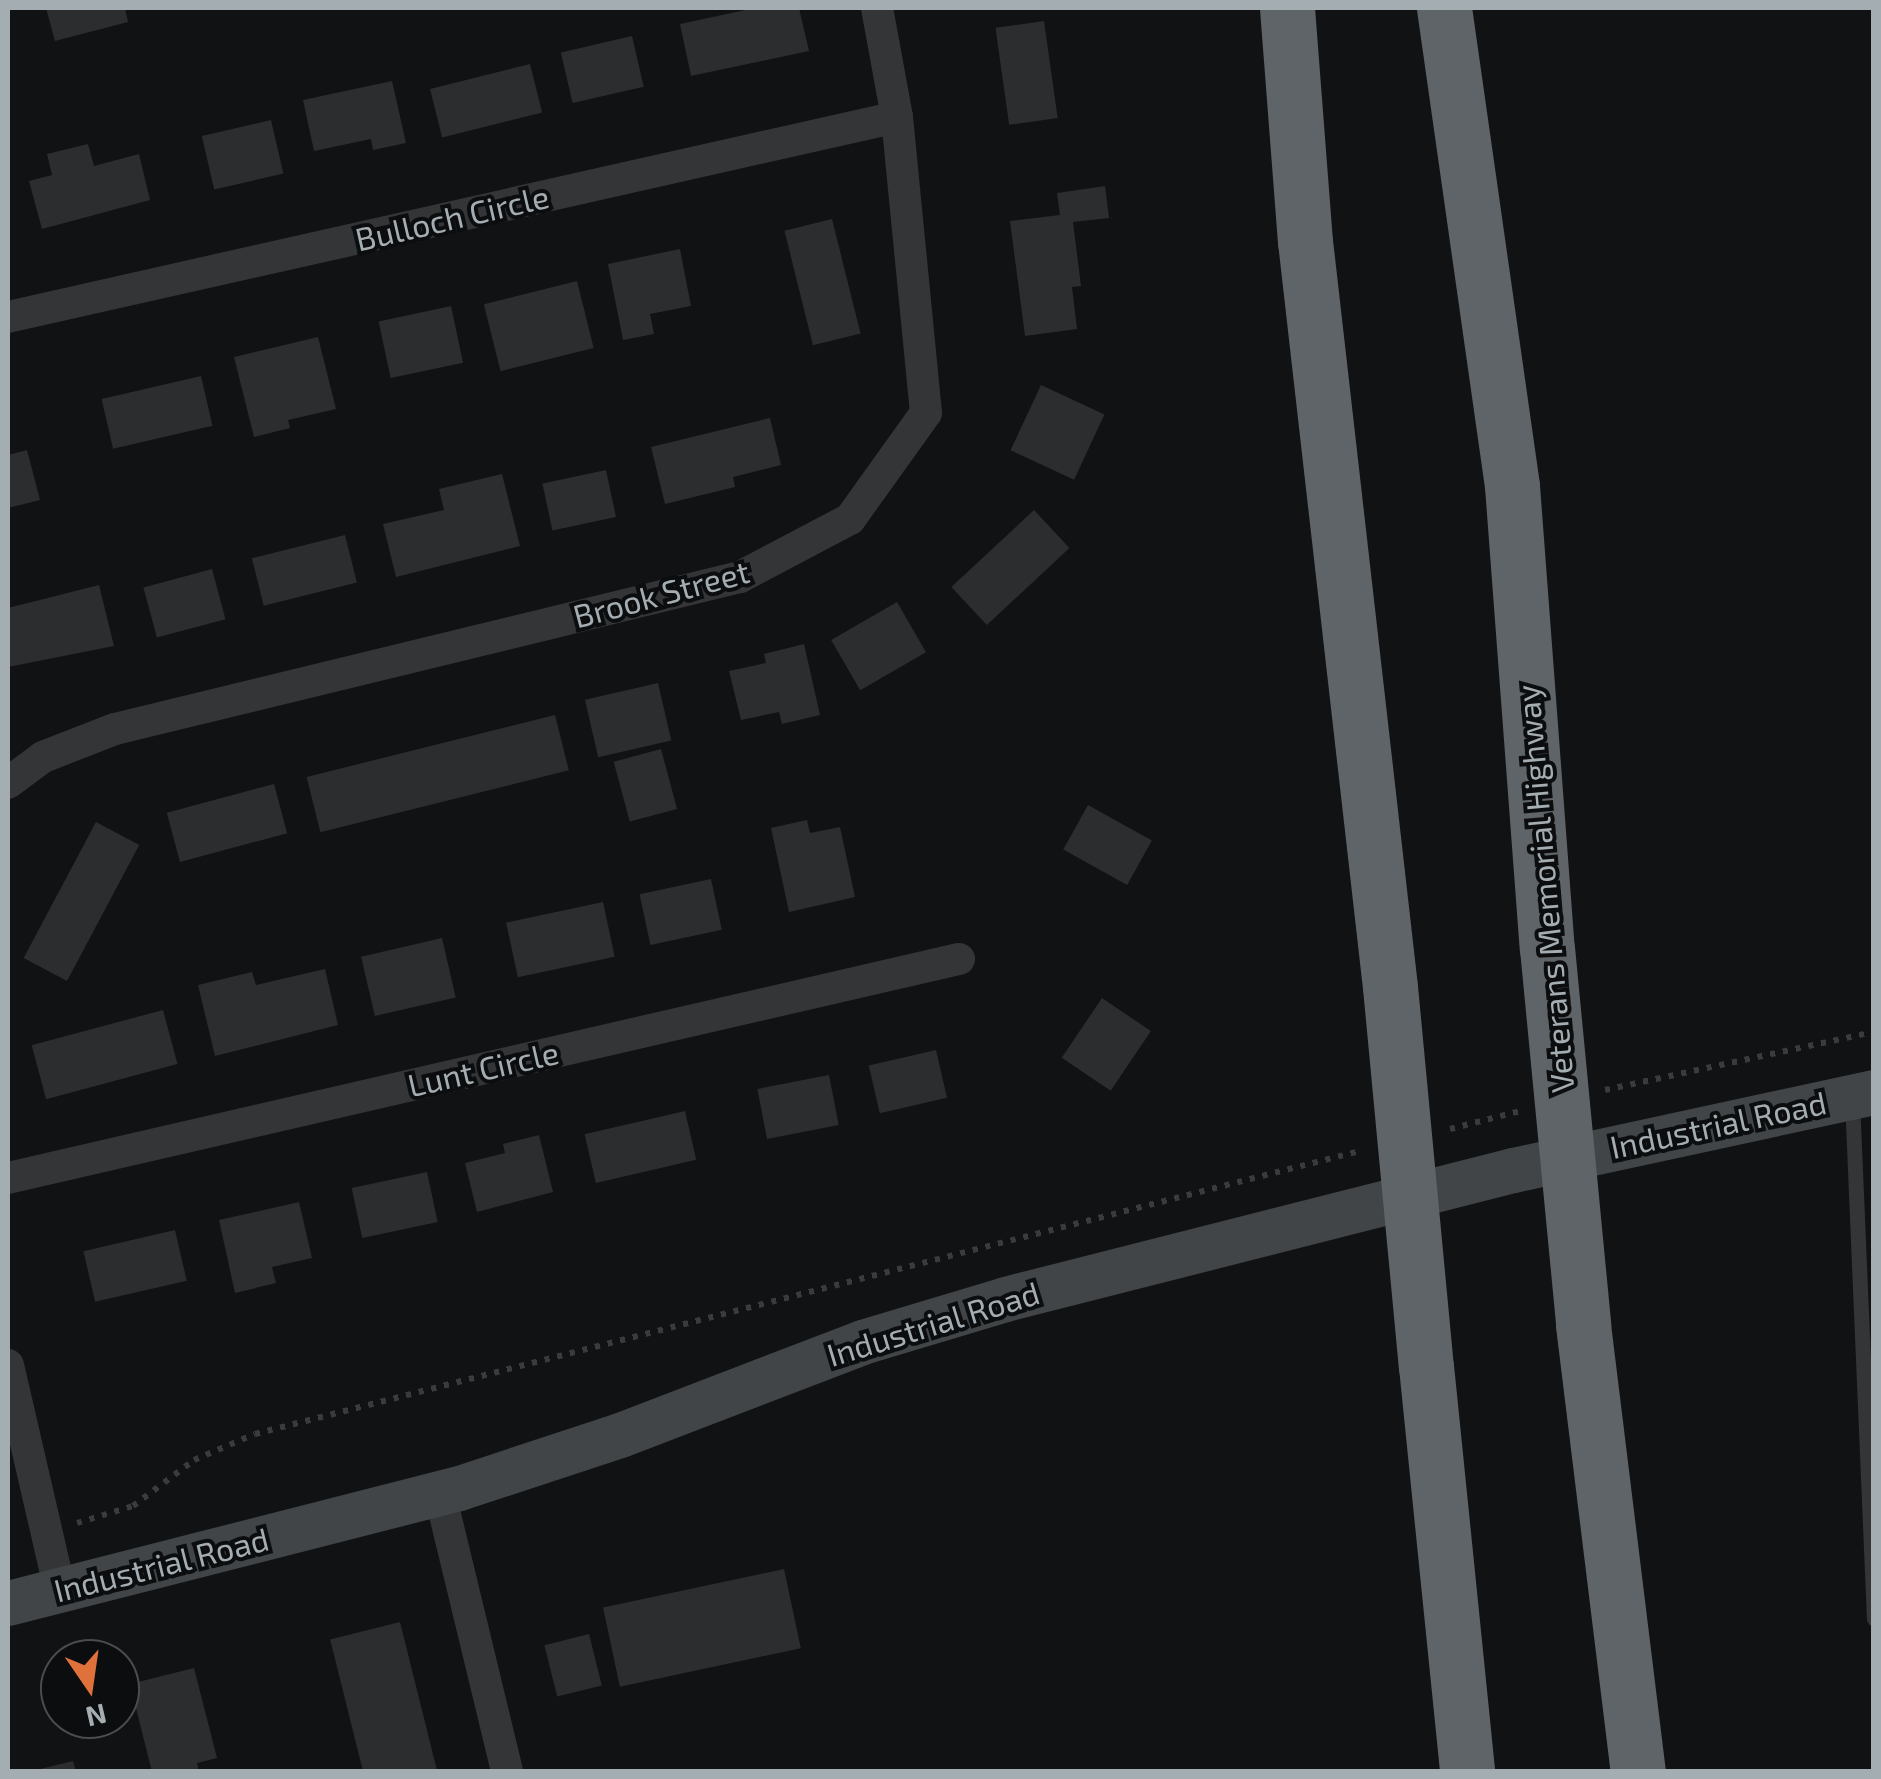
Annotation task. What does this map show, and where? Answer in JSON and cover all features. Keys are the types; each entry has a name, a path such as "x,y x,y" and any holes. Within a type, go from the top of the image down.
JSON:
{"highway":[{"path":"1277,8 1390,987 1467,1772"},
{"path":"1287,8 1305,241"},
{"name":"Veterans Memorial Highway","path":"1444,8 1512,486 1547,948 1584,1325 1638,1772"}],"street":[{"name":"Brook Street","path":"8,783 43,757 115,729 740,577 850,519 926,413 897,117 877,8"},
{"name":"Bulloch Circle","path":"8,318 897,117"},
{"name":"Lunt Circle","path":"8,1178 959,958"},
{"name":"Industrial Road","path":"8,1603 440,1494 620,1435 774,1373 933,1318 1476,1179 1863,1094"},
{"path":"8,1366 60,1590"},
{"path":"440,1494 507,1772"}],"lane":[{"path":"1863,1094 1874,1619"}],"path":[{"path":"1592,1093 1874,1032"},
{"path":"1430,1134 1524,1110"},
{"path":"111,1514 133,1506 194,1460 245,1436 1372,1148"}],"building":[{"path":"46,8 125,8 128,22 55,41"},
{"path":"755,8 799,8 809,51 691,76 680,24"},
{"path":"1044,21 1058,118 1009,125 995,28"},
{"path":"632,36 644,87 573,103 561,52"},
{"path":"530,64 542,113 442,137 430,89"},
{"path":"392,81 406,143 373,150 371,139 314,151 303,100"},
{"path":"271,120 283,174 214,190 202,136"},
{"path":"88,144 94,166 139,154 150,200 42,229 29,181 52,175 47,154"},
{"path":"1105,186 1109,218 1073,222 1081,286 1072,287 1077,329 1025,336 1010,221 1060,215 1057,193"},
{"path":"832,219 861,333 813,345 784,231"},
{"path":"680,249 691,306 650,314 654,334 623,340 608,264"},
{"path":"577,281 594,348 501,371 484,304"},
{"path":"451,306 463,363 391,378 379,321"},
{"path":"318,337 336,409 288,420 290,428 254,437 234,357"},
{"path":"201,376 212,426 113,449 102,399"},
{"path":"1041,385 1104,415 1074,480 1011,450"},
{"path":"770,418 781,465 733,477 735,487 665,504 651,447"},
{"path":"27,450 40,500 8,508 8,455"},
{"path":"606,470 616,517 552,530 542,484"},
{"path":"502,474 520,546 396,577 383,524 444,510 439,489"},
{"path":"1034,510 1069,548 987,625 951,587"},
{"path":"345,535 357,583 264,606 252,558"},
{"path":"212,569 225,619 157,638 143,587"},
{"path":"99,585 114,646 8,667 8,608"},
{"path":"897,602 926,652 860,690 831,640"},
{"path":"804,644 820,715 782,724 779,712 741,720 729,671 766,663 764,654"},
{"path":"658,683 671,740 598,757 585,700"},
{"path":"555,715 569,770 320,832 307,777"},
{"path":"661,749 677,809 630,822 614,762"},
{"path":"274,784 287,833 180,862 167,813"},
{"path":"1088,805 1152,840 1127,885 1063,850"},
{"path":"807,820 810,833 840,827 855,897 789,912 771,828"},
{"path":"96,822 139,845 67,981 24,958"},
{"path":"711,879 722,930 650,945 640,894"},
{"path":"603,902 615,957 518,977 506,923"},
{"path":"442,938 456,997 375,1016 361,957"},
{"path":"325,969 338,1025 215,1056 198,985 252,972 256,985"},
{"path":"1102,998 1151,1031 1111,1091 1062,1058"},
{"path":"163,1010 177,1064 46,1099 32,1045"},
{"path":"936,1050 947,1098 880,1113 869,1066"},
{"path":"829,1075 839,1125 767,1139 757,1089"},
{"path":"685,1111 696,1160 596,1183 585,1134"},
{"path":"539,1135 553,1192 477,1212 465,1163 505,1153 503,1144"},
{"path":"427,1172 438,1222 362,1238 352,1188"},
{"path":"299,1202 312,1258 272,1267 276,1283 235,1293 219,1220"},
{"path":"175,1230 187,1281 95,1302 83,1251"},
{"path":"784,1569 801,1648 620,1687 603,1607"},
{"path":"400,1622 437,1771 363,1772 330,1639"},
{"path":"589,1634 602,1685 557,1697 544,1645"},
{"path":"194,1668 217,1758 197,1763 199,1772 152,1772 140,1724 140,1682"},
{"path":"73,1761 76,1772 36,1770"}]}
